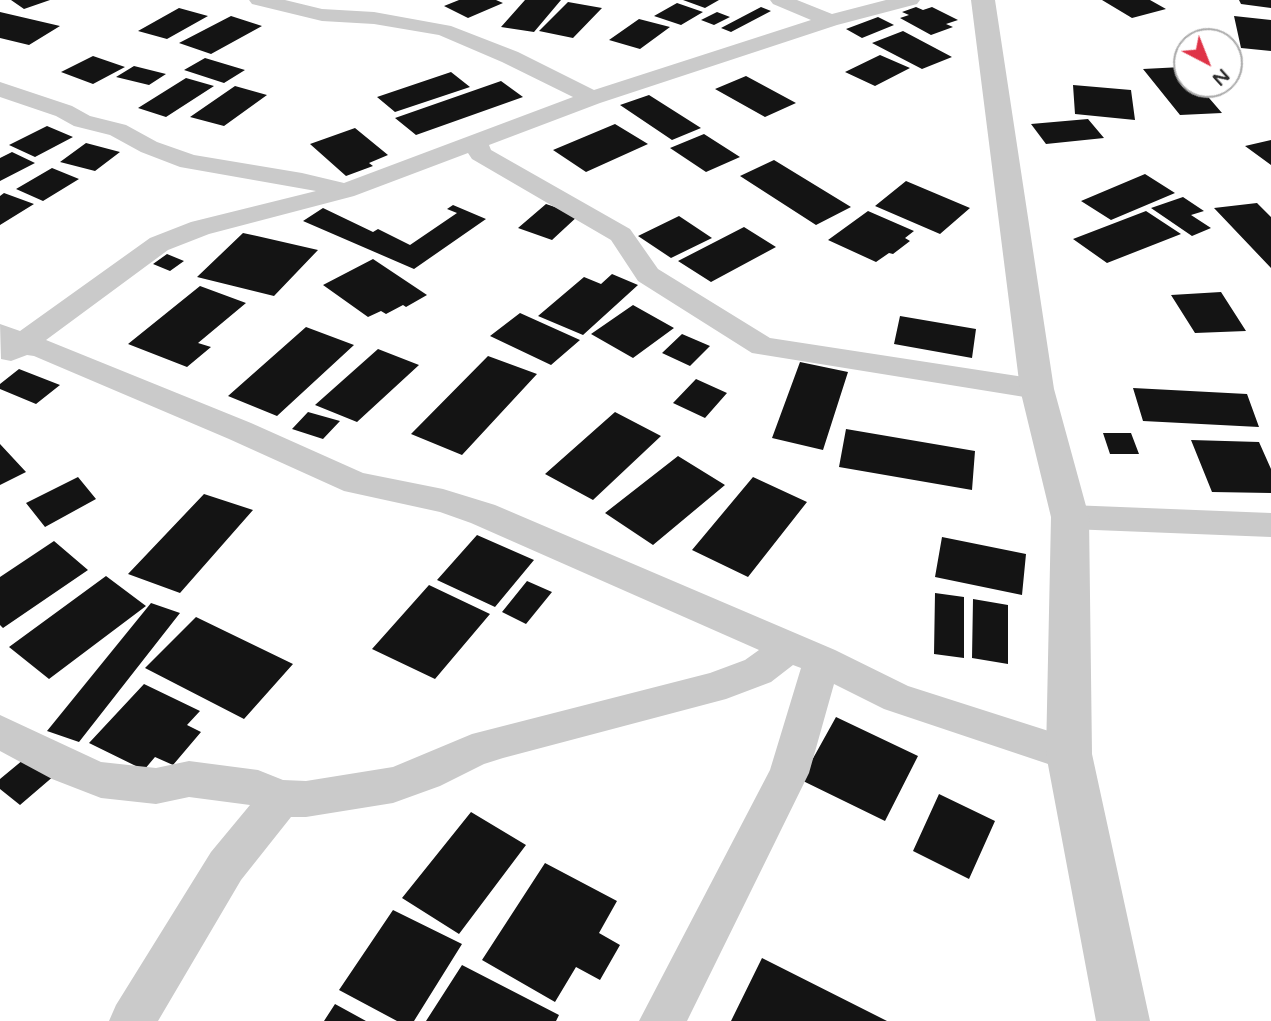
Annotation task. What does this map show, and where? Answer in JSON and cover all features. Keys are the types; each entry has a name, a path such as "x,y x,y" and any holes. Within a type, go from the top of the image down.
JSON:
{"street":[{"path":"260,0 322,15 374,18 444,30 510,57 592,98"},
{"path":"780,0 830,21"},
{"path":"8,345 159,244 232,219 345,191 592,98 830,21 910,0"},
{"path":"983,0 1037,389 1070,517 1069,754 1123,1021"},
{"path":"0,89 64,111 82,121 118,130 149,147 189,162 302,180 345,191"},
{"path":"481,139 477,145 481,154 621,235 649,275 762,346 1037,389"},
{"path":"8,345 41,348 356,483 443,501 483,514 897,698 950,718 1069,754"},
{"path":"1070,517 1271,525"},
{"path":"0,732 66,767 101,780 156,786 189,779 258,788 281,798 306,799 393,785 426,774 472,751 503,741 736,680 805,655"},
{"path":"662,1021 789,773 805,655"},
{"path":"132,1021 226,866 281,798"}],"building":[{"path":"11,0 50,0 24,9"},
{"path":"459,0 496,0 503,3 468,18 444,6"},
{"path":"525,0 561,0 534,32 501,27"},
{"path":"683,0 719,0 705,8"},
{"path":"1102,0 1150,0 1166,9 1132,18"},
{"path":"1239,0 1271,0 1271,8 1241,4"},
{"path":"568,2 602,8 573,38 539,31"},
{"path":"677,3 703,12 681,25 654,16"},
{"path":"761,7 771,11 731,32 721,28"},
{"path":"916,7 923,10 932,7 958,20 946,24 953,27 931,35 900,18 909,15 902,12"},
{"path":"179,8 208,16 167,39 138,31"},
{"path":"0,12 60,26 29,45 0,38"},
{"path":"717,12 730,17 714,25 701,20"},
{"path":"231,16 262,26 211,54 179,43"},
{"path":"1234,16 1271,20 1271,51 1243,48 1243,28 1237,28"},
{"path":"878,17 894,25 862,38 846,29"},
{"path":"639,19 670,27 640,49 609,40"},
{"path":"903,31 952,57 922,69 872,43"},
{"path":"880,55 910,68 875,86 845,72"},
{"path":"93,56 125,67 93,84 61,72"},
{"path":"205,58 245,70 224,83 184,70"},
{"path":"134,66 166,74 149,85 116,77"},
{"path":"1173,67 1173,98 1209,98 1222,113 1180,115 1143,69"},
{"path":"451,72 470,87 395,112 377,97"},
{"path":"746,76 796,103 765,117 715,89"},
{"path":"186,78 214,86 166,117 138,108"},
{"path":"501,81 523,97 416,135 395,118"},
{"path":"1073,85 1131,90 1135,120 1075,114"},
{"path":"235,86 267,95 224,126 190,117"},
{"path":"649,95 701,128 672,140 620,105"},
{"path":"1088,119 1104,138 1046,144 1031,124"},
{"path":"615,124 648,144 586,172 553,150"},
{"path":"47,126 73,137 35,157 9,145"},
{"path":"355,128 388,155 369,163 373,166 346,176 310,144"},
{"path":"704,134 740,157 706,172 670,148"},
{"path":"1271,140 1271,165 1245,146"},
{"path":"86,143 120,152 95,171 60,162"},
{"path":"12,152 35,163 0,181 0,158"},
{"path":"774,160 851,207 816,225 740,176"},
{"path":"52,168 79,179 43,201 16,189"},
{"path":"1145,174 1175,193 1111,220 1081,201"},
{"path":"906,181 970,208 940,234 875,206"},
{"path":"4,193 34,204 0,225 0,196"},
{"path":"1183,197 1204,211 1191,215 1211,228 1192,236 1151,208"},
{"path":"1257,203 1271,217 1271,268 1214,208"},
{"path":"546,204 579,215 552,240 518,228"},
{"path":"453,205 486,219 414,269 303,221 323,208 373,232 378,229 410,245 457,213 447,209"},
{"path":"868,211 914,231 905,238 910,241 893,254 889,253 876,262 828,240"},
{"path":"1146,211 1181,234 1107,263 1073,239"},
{"path":"679,216 712,238 671,258 638,236"},
{"path":"744,227 776,247 711,282 678,261"},
{"path":"243,233 318,250 274,296 197,277"},
{"path":"167,254 184,261 170,271 153,264"},
{"path":"373,259 427,295 406,307 403,305 386,314 381,311 368,317 323,285"},
{"path":"612,274 638,285 583,335 538,316 584,277 601,284"},
{"path":"200,286 246,303 198,343 211,347 187,367 128,344"},
{"path":"1221,292 1246,331 1195,333 1171,295"},
{"path":"633,305 674,328 633,358 591,334"},
{"path":"520,313 580,340 551,365 490,336"},
{"path":"900,316 976,329 972,358 894,344"},
{"path":"306,327 354,345 277,416 228,396"},
{"path":"682,334 710,346 690,366 662,353"},
{"path":"378,349 419,365 357,422 315,405"},
{"path":"488,356 537,374 462,455 411,434"},
{"path":"800,362 848,372 823,450 772,438"},
{"path":"19,369 60,385 36,404 0,389 0,384"},
{"path":"696,379 727,393 705,418 673,403"},
{"path":"1133,388 1247,394 1259,427 1143,421"},
{"path":"308,412 340,421 323,439 292,429"},
{"path":"615,412 661,436 593,500 545,474"},
{"path":"846,429 975,451 972,490 839,467"},
{"path":"1103,433 1131,433 1139,454 1110,454"},
{"path":"1191,440 1259,442 1271,469 1271,493 1212,492"},
{"path":"0,444 26,472 0,485"},
{"path":"678,456 725,485 653,545 605,513"},
{"path":"78,477 96,499 45,527 26,503"},
{"path":"753,477 807,502 748,577 692,550"},
{"path":"204,494 253,510 180,593 128,574"},
{"path":"477,535 534,560 495,607 437,580"},
{"path":"942,537 1026,554 1022,595 935,577"},
{"path":"54,541 88,570 3,628 0,625 0,577"},
{"path":"106,576 146,606 49,679 9,647"},
{"path":"527,581 552,592 526,624 502,612"},
{"path":"429,585 490,614 435,679 372,649"},
{"path":"935,593 964,597 964,658 934,654"},
{"path":"973,599 1008,605 1008,664 972,658"},
{"path":"151,603 180,613 79,742 47,731"},
{"path":"196,617 293,664 244,719 145,668"},
{"path":"144,684 200,711 187,725 201,732 173,765 155,757 144,770 89,743"},
{"path":"836,717 918,756 885,821 801,780"},
{"path":"29,755 55,775 20,805 0,789 0,779"},
{"path":"939,794 995,821 969,879 913,851"},
{"path":"471,812 526,845 459,934 402,898"},
{"path":"545,863 617,901 599,933 620,945 600,980 576,967 555,1002 482,960"},
{"path":"393,910 462,944 414,1021 397,1021 339,990"},
{"path":"762,958 887,1021 731,1021"},
{"path":"462,965 559,1015 556,1021 426,1021"},
{"path":"335,1004 366,1021 324,1021"}]}
